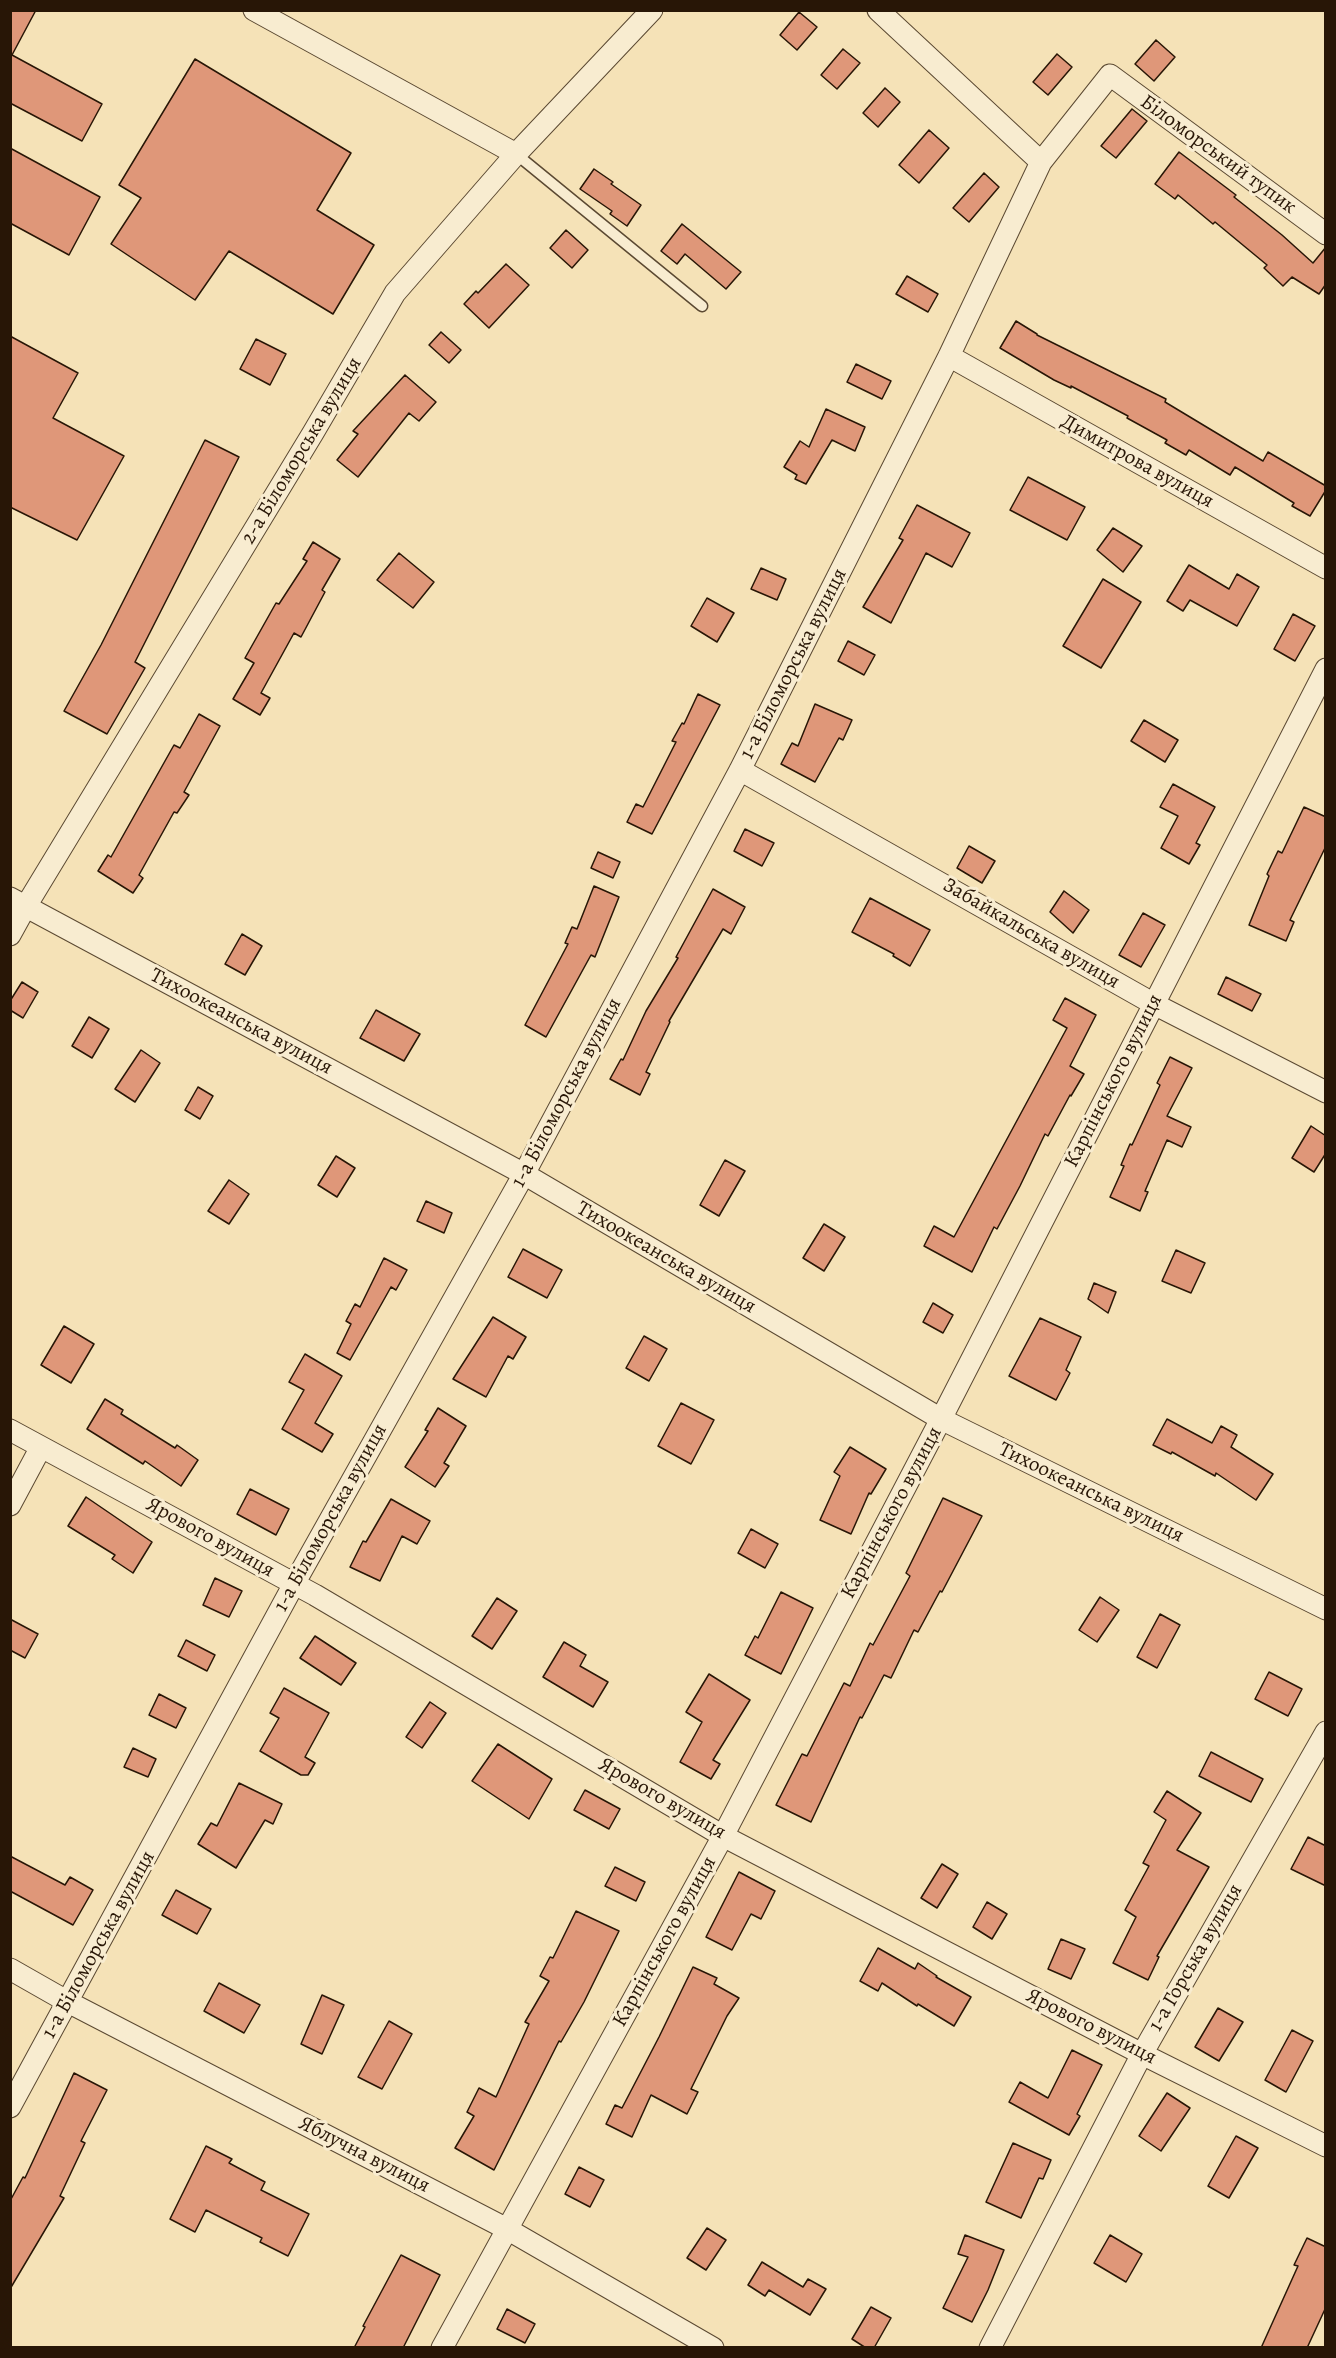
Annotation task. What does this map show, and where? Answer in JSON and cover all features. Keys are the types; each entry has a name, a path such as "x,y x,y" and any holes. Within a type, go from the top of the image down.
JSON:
{"street":[{"path":"255,10 516,154"},
{"name":"2-а Біломорська вулиця","path":"10,935 18,902 313,433 395,293 516,154 652,10"},
{"path":"878,10 1041,162"},
{"name":"1-а Біломорська вулиця","path":"10,2107 294,1584 524,1174 740,770 949,356 1041,162 1110,75"},
{"name":"Біломорський тупик","path":"1110,75 1326,234"},
{"name":"Димитрова вулиця","path":"949,356 1326,568"},
{"name":"Карпінського вулиця","path":"442,2348 723,1836 941,1419 1326,669"},
{"name":"Забайкальська вулиця","path":"740,770 1154,1004 1326,1092"},
{"name":"Тихоокеанська вулиця","path":"18,902 524,1174 941,1419 1326,1609"},
{"name":"Ярового вулиця","path":"10,1430 294,1584 723,1836 1142,2054 1326,2146"},
{"path":"10,1504 41,1447"},
{"name":"1-а Горська вулиця","path":"990,2348 1142,2054 1326,1732"},
{"name":"Яблучна вулиця","path":"10,1969 68,2002 507,2229 713,2348"}],"lane":[{"path":"516,154 702,306"}],"building":[{"path":"10,10 36,10 12,55 102,104 82,141 10,103"},
{"path":"799,12 817,27 797,50 780,35"},
{"path":"1156,40 1175,57 1154,81 1135,64"},
{"path":"843,49 860,63 837,89 821,75"},
{"path":"1057,54 1072,67 1048,95 1033,82"},
{"path":"195,59 351,153 317,210 374,245 333,314 229,251 195,300 111,244 141,198 119,185"},
{"path":"885,88 900,102 878,127 863,113"},
{"path":"1132,109 1147,121 1116,158 1101,146"},
{"path":"929,130 949,148 919,183 899,165"},
{"path":"10,148 100,197 69,255 10,223"},
{"path":"1179,152 1236,195 1234,197 1313,263 1326,247 1326,284 1319,294 1292,277 1283,286 1264,268 1267,265 1215,222 1213,224 1178,195 1175,199 1155,184"},
{"path":"594,169 641,205 627,226 610,214 612,211 580,189"},
{"path":"984,173 999,187 969,222 953,208"},
{"path":"682,224 741,272 726,289 685,254 677,264 661,251"},
{"path":"566,230 588,250 572,268 550,248"},
{"path":"506,264 529,285 489,328 464,304"},
{"path":"907,276 938,294 928,312 896,294"},
{"path":"1016,321 1037,335 1166,399 1165,402 1263,461 1268,452 1326,486 1326,490 1310,516 1292,506 1294,503 1235,467 1230,475 1189,450 1186,455 1165,443 1167,440 1127,418 1128,416 1071,386 1071,388 1054,380 1000,348"},
{"path":"441,332 461,350 449,363 429,345"},
{"path":"10,336 78,373 53,418 124,456 77,540 10,507"},
{"path":"256,339 286,354 270,385 240,369"},
{"path":"856,364 891,381 882,399 847,382"},
{"path":"405,375 436,402 419,421 409,413 358,477 337,460 358,434 353,431"},
{"path":"826,409 865,427 855,451 832,440 806,484 795,479 797,475 784,467 800,441 809,447"},
{"path":"205,440 239,457 135,662 145,668 107,734 64,711 101,645"},
{"path":"1028,477 1085,507 1067,540 1010,510"},
{"path":"917,505 970,533 952,567 926,553 891,623 863,607 903,540 899,538"},
{"path":"1113,528 1142,546 1123,572 1097,550"},
{"path":"313,542 340,559 322,590 325,592 301,637 294,633 261,693 270,698 260,715 233,699 254,663 245,658 276,603 279,604 307,561 303,559"},
{"path":"399,553 434,582 413,608 377,580"},
{"path":"1189,565 1229,589 1237,574 1259,587 1237,626 1190,600 1183,611 1167,601"},
{"path":"761,568 786,579 777,600 751,589"},
{"path":"1103,579 1141,602 1101,668 1063,646"},
{"path":"707,598 734,613 717,642 691,626"},
{"path":"1293,614 1315,626 1295,661 1274,649"},
{"path":"848,641 875,655 864,675 838,661"},
{"path":"698,694 720,705 652,834 627,822 636,804 643,807 676,742 672,741 682,723 684,724"},
{"path":"815,704 852,720 843,740 839,738 815,782 781,764 792,743 798,746"},
{"path":"199,714 220,726 184,792 189,795 177,813 174,812 139,875 143,878 133,893 98,871 108,855 111,857 174,745 180,748"},
{"path":"1144,720 1178,740 1165,762 1131,741"},
{"path":"1173,784 1215,807 1196,843 1200,845 1189,864 1161,848 1178,816 1160,807"},
{"path":"1304,807 1326,817 1326,846 1290,920 1294,922 1286,941 1249,925 1269,876 1267,874 1278,851 1282,853"},
{"path":"745,829 774,843 762,866 734,851"},
{"path":"969,846 995,861 982,883 957,868"},
{"path":"598,852 620,862 613,878 591,868"},
{"path":"594,886 619,897 595,957 591,955 546,1037 525,1025 568,944 565,943 572,927 577,929"},
{"path":"713,889 745,907 731,934 723,929 669,1021 646,1072 650,1074 640,1095 610,1079 621,1059 623,1060 646,1011 678,958 676,957"},
{"path":"1064,891 1089,910 1073,933 1050,912"},
{"path":"870,898 930,930 910,966 893,956 894,954 852,932"},
{"path":"1143,913 1165,925 1141,967 1119,955"},
{"path":"242,934 262,946 245,975 225,964"},
{"path":"1226,977 1261,994 1252,1011 1218,994"},
{"path":"22,982 38,992 23,1018 10,1010 10,1001"},
{"path":"1065,998 1096,1015 1070,1066 1084,1074 1048,1136 1045,1134 1020,1186 997,1229 994,1227 972,1272 924,1246 934,1226 954,1237 1067,1028 1053,1020"},
{"path":"376,1010 420,1034 404,1061 360,1038"},
{"path":"89,1017 109,1029 92,1058 72,1046"},
{"path":"141,1050 160,1063 135,1102 115,1089"},
{"path":"1170,1057 1192,1068 1167,1116 1191,1127 1182,1147 1167,1140 1145,1191 1148,1192 1140,1211 1110,1197 1124,1166 1121,1165 1130,1144 1132,1145 1160,1085 1157,1083"},
{"path":"198,1087 213,1096 200,1119 185,1110"},
{"path":"1311,1126 1326,1136 1326,1153 1314,1172 1292,1158"},
{"path":"336,1156 355,1168 337,1197 318,1185"},
{"path":"725,1160 745,1171 719,1216 700,1205"},
{"path":"229,1180 249,1194 229,1224 208,1211"},
{"path":"426,1201 452,1213 444,1233 417,1221"},
{"path":"824,1224 845,1237 824,1271 803,1258"},
{"path":"523,1249 562,1270 547,1298 508,1277"},
{"path":"1176,1250 1205,1263 1191,1293 1162,1281"},
{"path":"384,1258 407,1270 396,1290 391,1287 350,1360 337,1353 351,1324 346,1321 355,1304 360,1307"},
{"path":"1094,1283 1116,1292 1108,1313 1088,1299"},
{"path":"933,1303 953,1315 943,1333 923,1322"},
{"path":"493,1317 526,1337 513,1359 508,1356 486,1397 453,1379"},
{"path":"1040,1318 1081,1337 1066,1370 1070,1373 1056,1400 1009,1376"},
{"path":"64,1326 94,1344 71,1383 41,1365"},
{"path":"644,1336 667,1349 649,1381 626,1368"},
{"path":"305,1354 342,1376 315,1423 333,1434 322,1452 282,1429 304,1390 289,1382"},
{"path":"105,1399 123,1410 121,1414 175,1448 177,1445 198,1460 181,1486 145,1461 143,1464 87,1429"},
{"path":"681,1403 714,1420 691,1464 658,1446"},
{"path":"438,1408 466,1426 444,1463 449,1466 435,1487 405,1467 428,1431 425,1430"},
{"path":"1167,1419 1212,1443 1221,1426 1237,1435 1231,1447 1273,1474 1256,1500 1216,1473 1215,1476 1172,1452 1171,1454 1153,1445"},
{"path":"850,1447 886,1469 871,1494 869,1493 851,1534 820,1520 840,1476 834,1472"},
{"path":"250,1489 289,1509 276,1535 237,1514"},
{"path":"86,1497 152,1542 133,1573 112,1559 115,1555 68,1526"},
{"path":"943,1498 982,1516 942,1592 940,1591 918,1632 914,1630 891,1678 884,1675 862,1718 860,1717 811,1822 776,1805 802,1754 807,1756 844,1683 850,1686 870,1643 873,1645 910,1576 906,1573"},
{"path":"391,1499 430,1521 417,1544 402,1536 380,1581 350,1567 363,1541 366,1542"},
{"path":"751,1529 778,1544 765,1568 738,1553"},
{"path":"215,1578 242,1591 229,1617 203,1605"},
{"path":"781,1592 813,1608 781,1674 745,1655 755,1636 758,1638"},
{"path":"1100,1597 1119,1610 1097,1642 1079,1630"},
{"path":"497,1598 517,1611 492,1649 472,1636"},
{"path":"1160,1614 1180,1625 1157,1668 1137,1657"},
{"path":"10,1619 38,1634 25,1658 10,1650"},
{"path":"315,1636 356,1663 341,1685 300,1658"},
{"path":"186,1640 215,1655 207,1671 178,1656"},
{"path":"564,1642 586,1655 580,1666 608,1682 593,1707 543,1677"},
{"path":"1269,1672 1302,1689 1288,1716 1255,1699"},
{"path":"709,1674 750,1700 713,1760 720,1764 711,1779 680,1762 702,1722 686,1712"},
{"path":"284,1688 329,1713 305,1757 315,1763 308,1775 301,1775 260,1751 279,1718 270,1713"},
{"path":"159,1694 186,1708 176,1728 149,1715"},
{"path":"430,1702 446,1713 422,1748 406,1737"},
{"path":"498,1744 552,1779 529,1819 472,1781"},
{"path":"133,1748 156,1759 148,1777 124,1767"},
{"path":"1211,1752 1263,1779 1251,1802 1199,1776"},
{"path":"239,1783 282,1804 273,1824 265,1820 236,1868 198,1844 211,1823 217,1826"},
{"path":"585,1790 620,1809 609,1829 574,1810"},
{"path":"1167,1791 1201,1813 1177,1850 1209,1867 1157,1956 1159,1957 1148,1980 1113,1963 1136,1917 1125,1910 1149,1866 1143,1863 1166,1820 1154,1812"},
{"path":"1308,1837 1326,1846 1326,1886 1291,1869"},
{"path":"10,1856 65,1885 70,1877 93,1890 73,1925 10,1891"},
{"path":"942,1864 958,1874 937,1908 921,1898"},
{"path":"615,1867 645,1882 636,1901 605,1886"},
{"path":"739,1872 775,1891 761,1919 751,1914 732,1950 706,1937"},
{"path":"176,1890 211,1909 197,1934 162,1915"},
{"path":"987,1902 1007,1914 992,1939 973,1927"},
{"path":"576,1911 619,1931 584,2002 561,2042 559,2041 494,2170 455,2148 474,2116 467,2112 479,2088 496,2097 529,2024 525,2022 549,1981 540,1976 550,1957 553,1958"},
{"path":"1061,1939 1085,1949 1071,1979 1048,1969"},
{"path":"878,1948 915,1969 918,1963 936,1977 971,1997 954,2026 918,2004 917,2006 882,1983 878,1991 860,1981"},
{"path":"693,1967 717,1978 714,1984 739,1998 727,2016 691,2089 698,2092 687,2114 651,2095 632,2137 606,2124 615,2105 622,2108"},
{"path":"219,1983 260,2005 244,2033 204,2011"},
{"path":"322,1995 344,2005 322,2054 301,2044"},
{"path":"1218,2008 1243,2022 1219,2061 1195,2047"},
{"path":"389,2021 412,2034 382,2089 358,2077"},
{"path":"1292,2030 1313,2041 1286,2092 1265,2080"},
{"path":"1072,2050 1102,2065 1077,2114 1080,2116 1069,2135 1009,2102 1020,2082 1048,2098"},
{"path":"74,2073 107,2090 81,2141 85,2143 60,2196 64,2198 10,2289 10,2201 23,2177 25,2178"},
{"path":"1167,2093 1190,2108 1161,2151 1139,2136"},
{"path":"1236,2136 1258,2148 1229,2198 1208,2186"},
{"path":"1013,2143 1051,2160 1043,2179 1039,2178 1021,2218 986,2202"},
{"path":"206,2146 232,2159 229,2163 265,2182 261,2190 309,2214 288,2256 260,2242 262,2238 206,2210 195,2232 170,2219"},
{"path":"579,2167 604,2180 590,2207 565,2194"},
{"path":"707,2228 726,2240 706,2270 687,2258"},
{"path":"965,2235 1004,2250 972,2322 943,2308 968,2257 958,2254"},
{"path":"1110,2235 1142,2254 1126,2282 1094,2263"},
{"path":"1307,2238 1326,2247 1326,2307 1307,2348 1261,2348 1298,2266 1294,2265"},
{"path":"401,2255 440,2275 403,2348 354,2348 365,2327 363,2326"},
{"path":"762,2262 803,2287 808,2279 826,2289 810,2315 769,2290 765,2296 748,2285"},
{"path":"871,2307 891,2318 874,2348 866,2348 852,2339"},
{"path":"507,2309 535,2324 525,2343 497,2329"}]}
